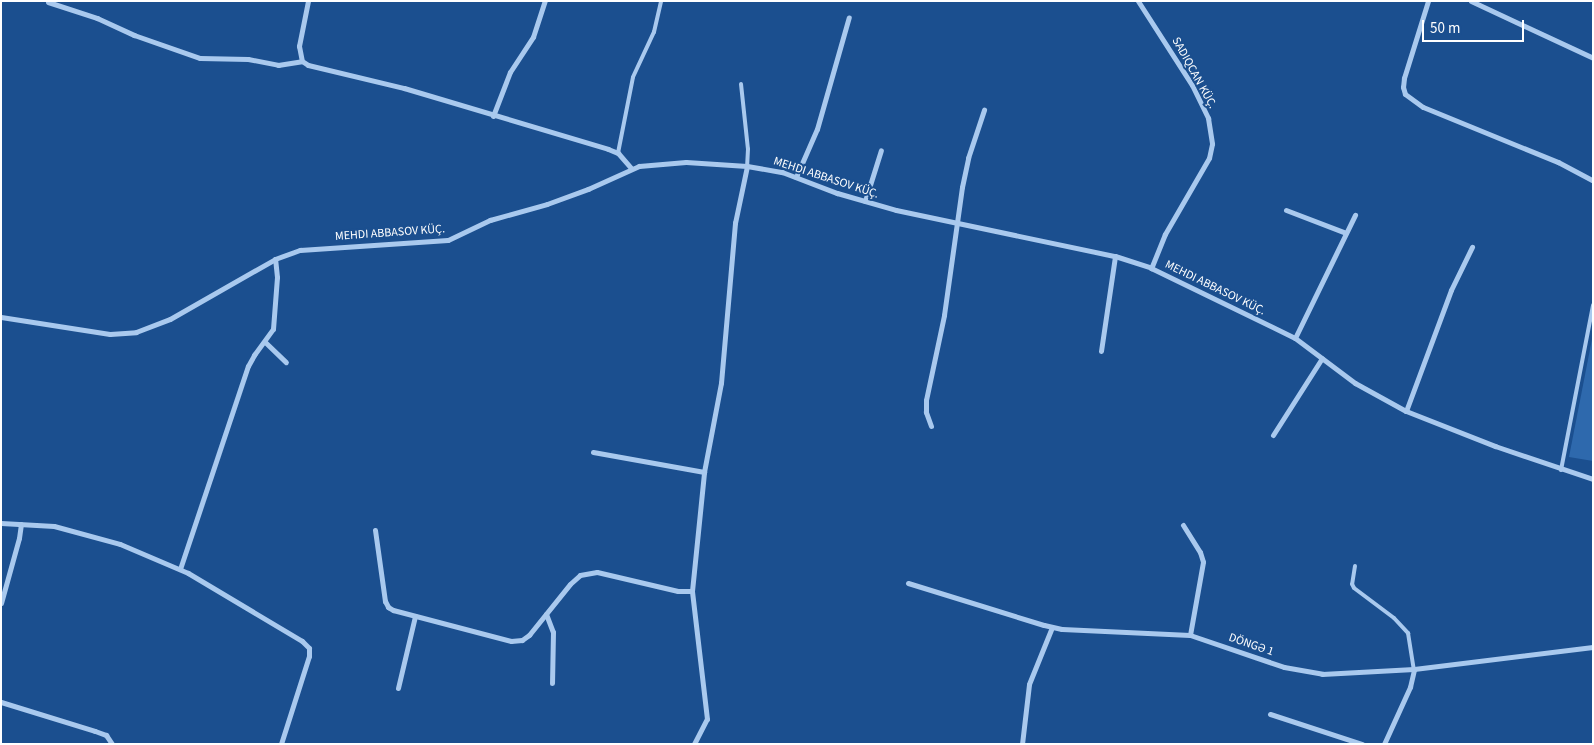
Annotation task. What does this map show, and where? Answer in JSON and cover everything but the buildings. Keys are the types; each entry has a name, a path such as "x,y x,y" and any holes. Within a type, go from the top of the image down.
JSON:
{"street":[{"path":"302,61 300,46 308,1"},
{"path":"493,116 510,72 531,42 545,1"},
{"path":"1138,1 1192,85 1208,118 1212,144 1209,158 1166,234 1151,268"},
{"path":"1428,1 1404,78 1403,87 1405,94 1423,107 1558,162 1593,181"},
{"path":"1471,1 1593,58"},
{"path":"48,2 110,22 134,35 200,58 248,59 278,65 302,61 314,67 404,88 618,153 631,168"},
{"path":"796,177 817,129 849,17"},
{"path":"931,426 926,412 926,400 944,314 968,158 984,110"},
{"path":"864,201 881,150"},
{"name":"MEHDI ABBASOV KÜÇ.","path":"1,317 110,334 136,332 170,319 275,259 300,250 448,240 490,220 547,204 588,189 631,168 686,162 747,166 796,177 864,201 957,224 1115,256 1151,268 1295,338 1379,397 1406,411 1440,426 1561,470 1593,479"},
{"path":"694,744 707,719 692,590 704,472 721,383 735,222 747,166"},
{"path":"1286,210 1346,233"},
{"path":"1295,338 1355,215"},
{"path":"1406,411 1451,290 1472,247"},
{"path":"1101,351 1115,256"},
{"path":"180,570 248,366 274,329 277,277 275,259"},
{"path":"264,342 286,362"},
{"path":"1274,435 1322,358"},
{"path":"593,452 704,472"},
{"path":"1,523 54,526 93,535 180,570 302,641 309,648 281,744"},
{"path":"1,603 21,524"},
{"path":"1183,525 1200,552 1203,562 1190,636"},
{"path":"375,530 385,601 393,610 511,641 522,640 580,574 596,572 678,590 692,590"},
{"name":"DÖNGƏ 1","path":"908,583 1052,627 1190,636 1284,668 1322,674 1414,669 1593,647"},
{"path":"546,614 553,632 552,683"},
{"path":"398,688 415,616"},
{"path":"1022,744 1029,684 1052,627"},
{"path":"1384,744 1410,687 1414,669"},
{"path":"1,702 106,735 112,744"},
{"path":"1270,714 1362,744"}],"lane":[{"path":"618,153 633,77 654,32 661,1"},
{"path":"741,84 748,149 747,166"},
{"path":"1561,470 1593,305"},
{"path":"1355,566 1352,584 1354,588 1394,618 1408,633 1414,669"}],"shaded area":[{"path":"1593,334 1593,461 1569,457"}]}
